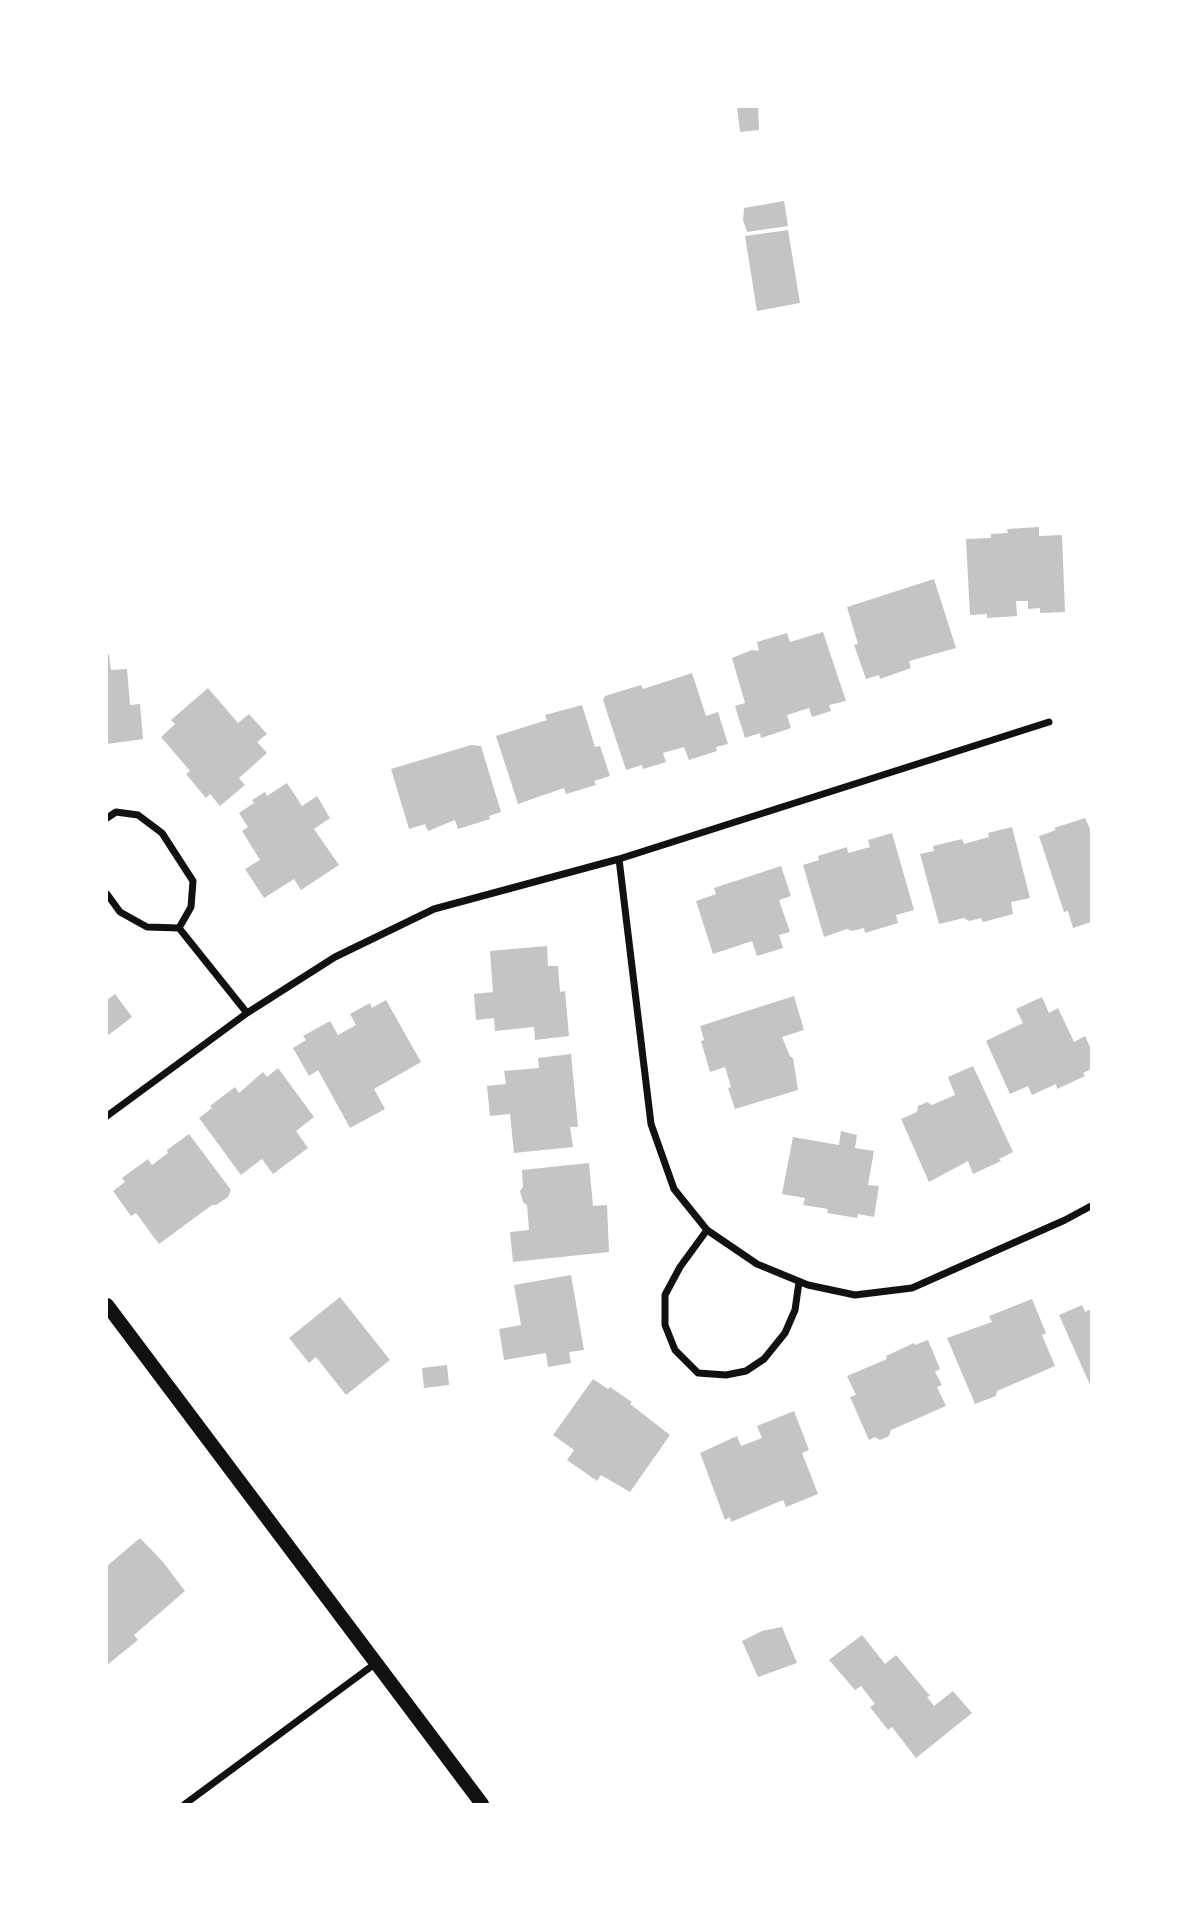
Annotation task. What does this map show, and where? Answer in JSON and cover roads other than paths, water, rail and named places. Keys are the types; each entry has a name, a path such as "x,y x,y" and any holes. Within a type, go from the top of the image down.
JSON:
{"main road":[{"path":"107,1305 482,1804"}],"street":[{"path":"107,1116 247,1013 335,957 434,909 618,859 1049,722"},
{"path":"107,818 116,813 138,815 162,833 194,881 191,907 179,928"},
{"path":"618,859 651,1124 674,1189 707,1230 757,1264 799,1282 855,1295 912,1288 1091,1206"},
{"path":"107,894 120,912 147,927 179,928 247,1013"},
{"path":"707,1230 680,1267 665,1295 665,1325 675,1350 698,1373 726,1375 746,1370 764,1359 785,1333 795,1310 799,1282"},
{"path":"186,1804 376,1663"}]}
